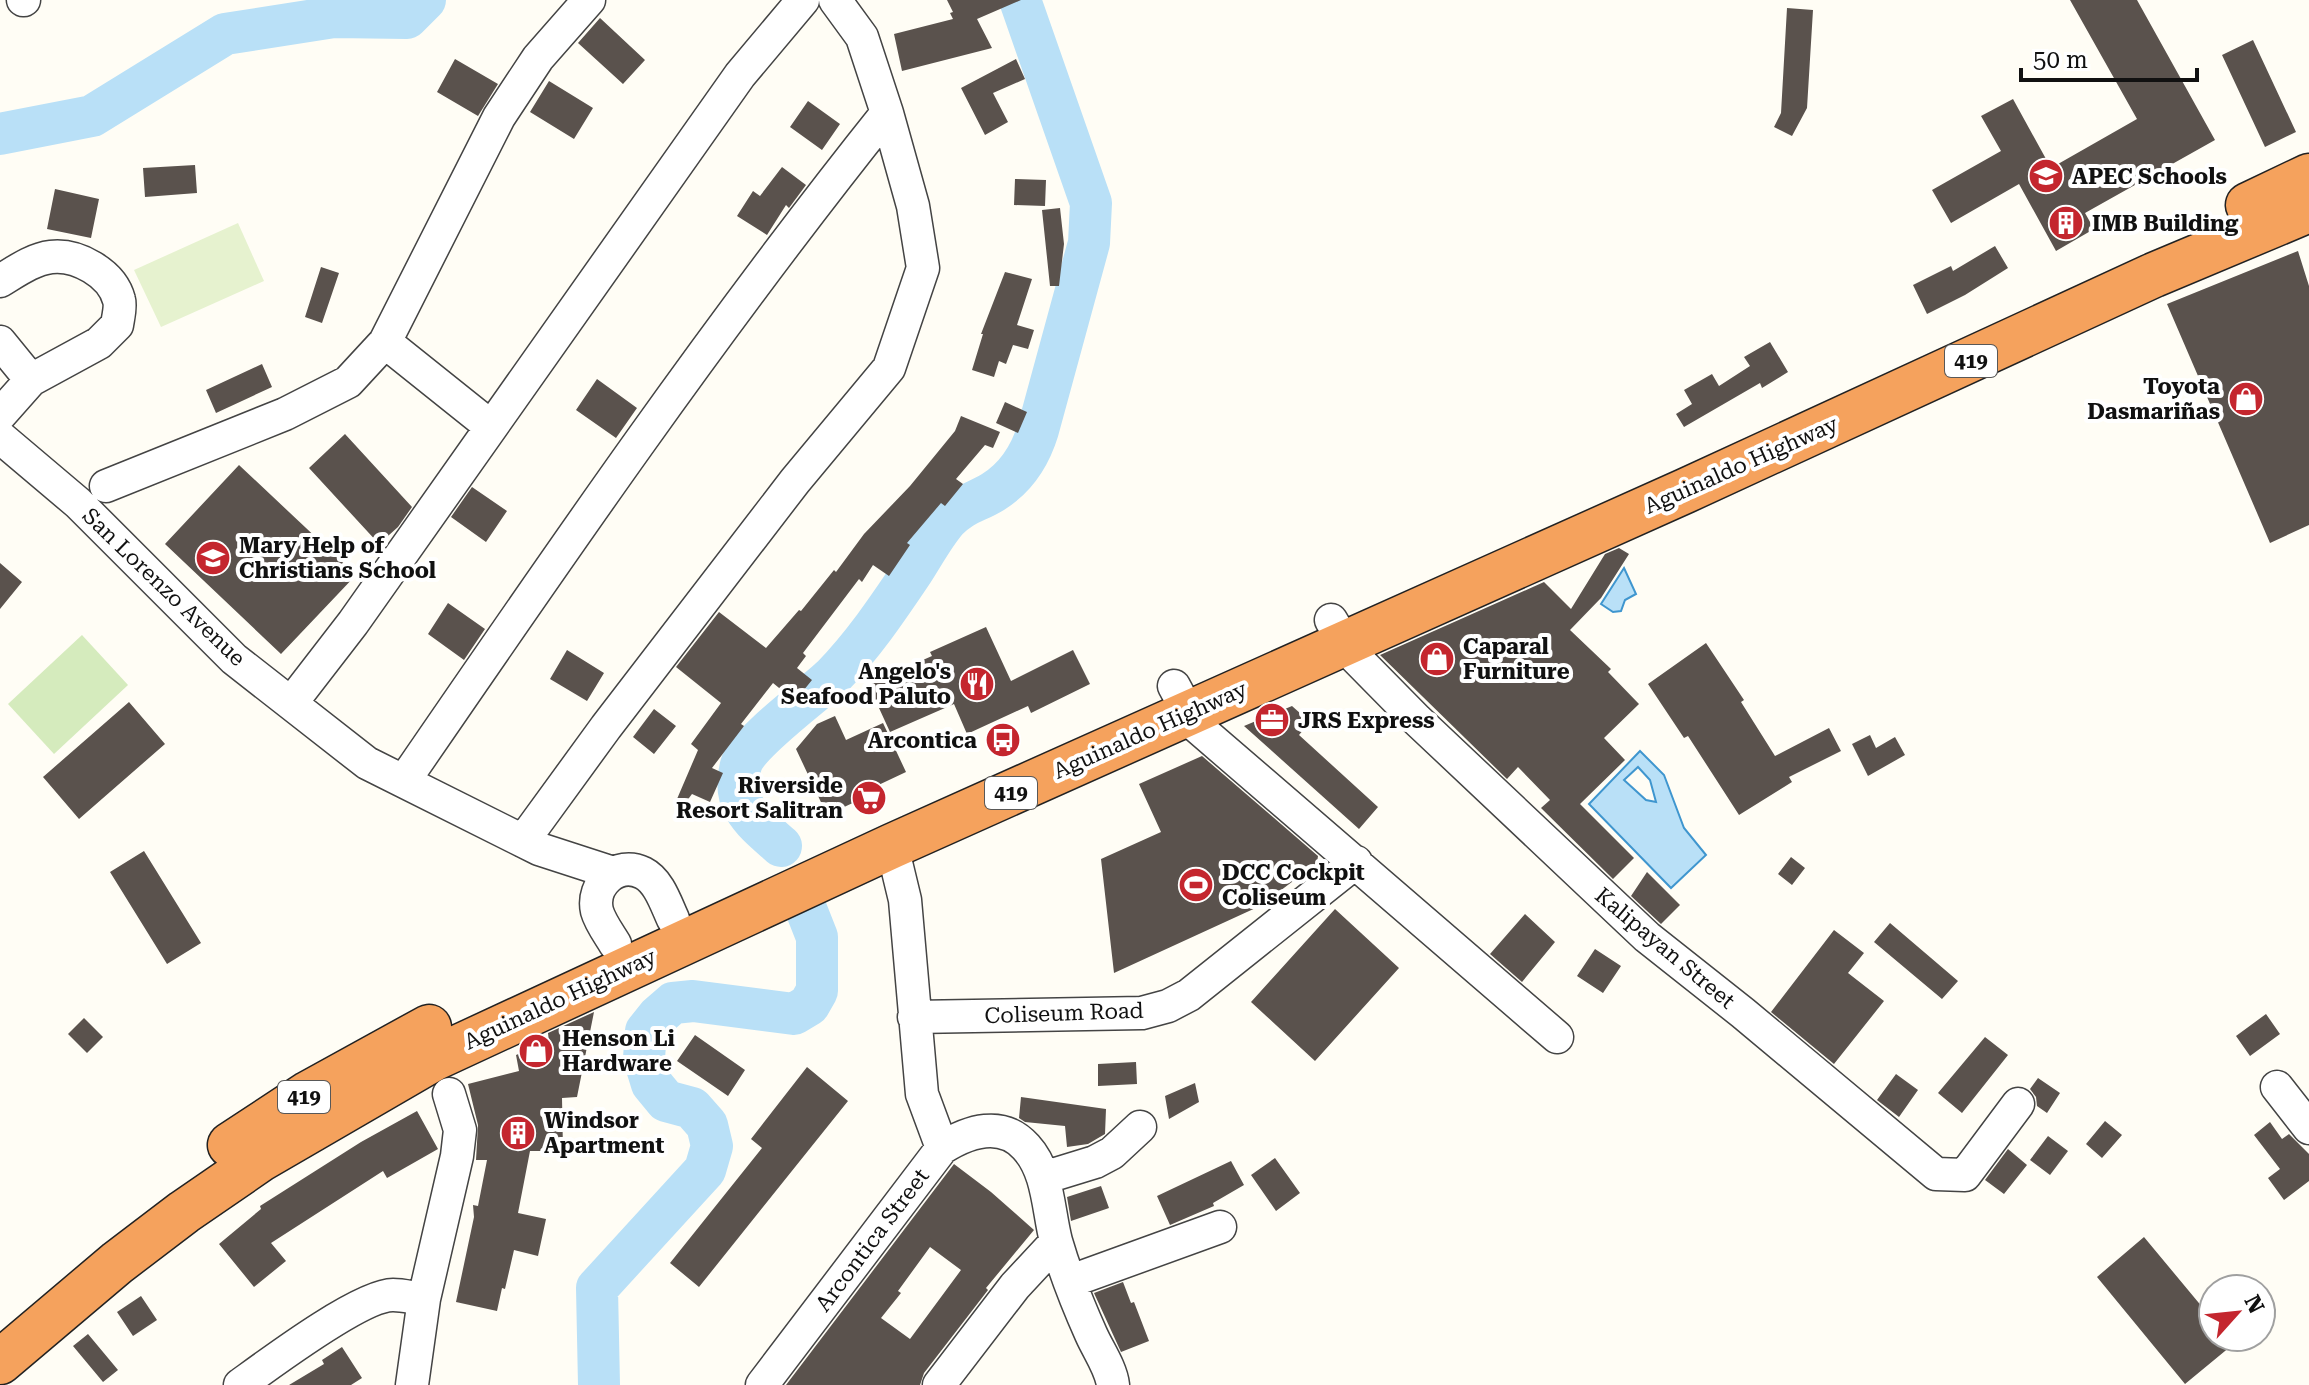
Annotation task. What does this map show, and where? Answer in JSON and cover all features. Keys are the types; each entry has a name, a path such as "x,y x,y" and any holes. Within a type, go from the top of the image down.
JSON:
{"highway":[{"name":"Aguinaldo Highway","path":"1338,631 2309,176"},
{"name":"Aguinaldo Highway","path":"829,860 892,846 1181,700 1338,631 1798,440 2154,275 2309,210"},
{"name":"Aguinaldo Highway","path":"0,1362 117,1263 184,1212 261,1159 435,1058 1106,721 1181,700"},
{"name":"Aguinaldo Highway","path":"0,1322 147,1202 309,1093 425,1029 615,944 673,919 762,892"}],"street":[{"path":"106,486 285,414 348,382 385,342 499,117 538,58 589,0"},
{"path":"292,702 353,623 740,75 803,0"},
{"path":"531,845 606,727 795,481 889,368 923,268 913,206 887,113 862,37 835,0"},
{"path":"404,781 793,230 887,113"},
{"path":"0,281 21,268 49,257 75,258 103,274 119,300 117,325 99,343 31,380 0,415"},
{"path":"0,342 31,380"},
{"path":"385,342 490,426"},
{"name":"San Lorenzo Avenue","path":"0,437 78,503 234,659 367,763 531,845 604,886 630,869 644,873 658,887 673,919"},
{"name":"Kalipayan Street","path":"1338,631 1350,652 1417,720 1647,937 1936,1174 1965,1175 2018,1104"},
{"path":"1181,700 1195,725 1557,1037"},
{"name":"Arcontica Street","path":"762,1385 942,1148 922,1094 905,900 892,846"},
{"name":"Coliseum Road","path":"914,1017 1142,1013 1168,1006 1189,995 1356,862"},
{"path":"604,886 598,913 615,944"},
{"path":"412,1385 424,1299 457,1156 460,1130 449,1094"},
{"path":"1043,1178 1095,1162 1112,1153 1140,1127"},
{"path":"942,1148 962,1135 985,1130 1008,1133 1027,1148 1043,1178 1056,1242 1113,1385"},
{"path":"1071,1281 1220,1227"},
{"path":"939,1385 1015,1286 1056,1242"},
{"path":"240,1385 291,1348 368,1302 391,1295 424,1299"}],"green space":[{"path":"238,223 264,281 161,327 134,270"},
{"path":"82,635 128,685 54,754 8,704"}],"water":[{"path":"1624,568 1636,594 1625,600 1621,611 1613,612 1601,604"},
{"path":"1640,751 1664,775 1684,828 1706,855 1671,888 1589,804","holes":["1638,767 1650,780 1656,802 1646,800 1624,780"]}],"building":[{"path":"947,0 1021,0 977,19 992,48 902,71 894,34 953,19"},
{"path":"2070,0 2137,0 2215,140 2085,213 2094,229 2056,251 2019,184 1951,223 1932,190 2001,151 1981,116 2013,99 2051,168 2137,119"},
{"path":"1787,8 1813,10 1807,108 1792,136 1774,127 1781,113"},
{"path":"600,18 645,60 623,84 578,43"},
{"path":"2253,40 2296,132 2265,147 2222,55"},
{"path":"455,59 498,84 478,116 437,92"},
{"path":"1016,59 1025,79 993,93 1008,122 985,135 961,88"},
{"path":"549,81 593,108 574,139 530,112"},
{"path":"808,101 840,124 822,150 790,127"},
{"path":"195,165 197,193 145,197 143,168"},
{"path":"782,167 806,185 789,208 786,205 767,235 737,216 753,191 760,196"},
{"path":"1015,179 1046,180 1045,206 1014,205"},
{"path":"55,189 99,199 91,238 47,229"},
{"path":"1060,208 1064,244 1059,286 1050,286 1042,210"},
{"path":"1995,246 2008,268 1927,314 1913,285 1951,266 1953,271"},
{"name":"Toyota Dasmariñas","path":"2298,251 2309,286 2309,525 2270,543 2167,304"},
{"path":"321,267 339,273 322,323 305,317"},
{"path":"1005,272 1032,279 1017,325 1034,330 1028,349 1013,345 1006,364 999,361 994,377 972,370 981,334"},
{"path":"1770,342 1788,372 1762,388 1760,383 1684,427 1676,414 1692,404 1684,390 1712,374 1719,386 1750,366 1744,357"},
{"path":"262,364 272,387 216,413 206,390"},
{"path":"597,379 637,408 616,438 576,410"},
{"path":"1005,402 1027,412 1018,433 996,423"},
{"path":"961,416 1000,432 993,448 985,445 956,479 963,484 945,506 941,503 907,543 910,545 889,576 873,565 862,582 859,579 803,653 806,656 797,668 812,680 795,701 773,683 712,768 723,773 710,802 692,794 680,810 674,806 698,750 691,744 721,703 676,667 719,612 766,648 834,570 836,572 864,534 910,486 955,431"},
{"path":"345,434 412,507 398,527 379,544 309,468"},
{"path":"239,465 356,575 281,654 165,544"},
{"path":"472,487 507,511 486,542 451,517"},
{"path":"1619,548 1629,554 1601,598 1570,630 1611,669 1608,672 1639,704 1604,738 1625,760 1580,804 1634,858 1613,879 1541,808 1550,800 1518,767 1507,779 1380,655 1544,582 1571,609 1605,554"},
{"path":"0,563 22,582 0,609"},
{"path":"448,603 485,629 464,660 428,634"},
{"path":"986,627 1011,681 1073,650 1090,684 1031,713 1028,706 967,734 954,704 890,732 868,684 932,656 930,652"},
{"path":"1706,643 1744,700 1741,702 1775,756 1829,728 1841,751 1789,777 1792,782 1739,815 1688,736 1684,738 1648,684"},
{"path":"567,650 604,673 587,701 550,679"},
{"path":"129,702 165,744 79,819 43,777"},
{"path":"1292,706 1310,722 1299,735 1378,807 1359,829 1244,726"},
{"path":"654,709 676,726 654,754 633,737"},
{"path":"835,716 846,740 883,723 906,772 870,789 872,794 827,815 796,749 817,724"},
{"path":"1870,735 1876,748 1895,737 1905,755 1868,776 1852,744"},
{"name":"DCC Cockpit Coliseum","path":"1202,756 1318,856 1317,863 1260,906 1114,973 1101,859 1161,832 1139,784"},
{"path":"144,851 201,943 167,964 110,872"},
{"path":"1791,857 1805,868 1792,885 1778,874"},
{"path":"1647,872 1680,905 1661,924 1631,896"},
{"path":"1335,909 1399,968 1315,1061 1251,1002"},
{"path":"1525,914 1555,942 1522,982 1490,954"},
{"path":"1890,923 1958,981 1942,999 1874,942"},
{"path":"1834,930 1864,953 1848,973 1884,1001 1834,1064 1771,1012"},
{"path":"1595,949 1621,966 1603,993 1577,976"},
{"path":"594,1012 577,1097 562,1098 563,1151 530,1151 518,1213 546,1219 538,1256 514,1250 497,1311 456,1302 474,1217 473,1205 478,1206 487,1160 476,1160 478,1125 468,1084 519,1071 516,1055 549,1042 548,1033"},
{"path":"2266,1014 2280,1034 2250,1056 2236,1036"},
{"path":"84,1018 103,1037 87,1053 68,1034"},
{"path":"695,1035 745,1070 728,1096 677,1061"},
{"path":"1985,1037 2008,1055 1962,1113 1938,1093"},
{"path":"1136,1062 1137,1084 1098,1086 1098,1064"},
{"path":"807,1067 848,1101 699,1287 670,1263 762,1148 751,1139"},
{"path":"1896,1074 1918,1090 1899,1117 1877,1100"},
{"path":"2038,1078 2060,1093 2047,1113 2037,1106 2036,1097 2030,1089"},
{"path":"1195,1083 1199,1102 1169,1119 1165,1096"},
{"path":"1021,1097 1106,1109 1105,1134 1088,1144 1067,1147 1065,1126 1025,1122 1019,1118"},
{"path":"417,1111 438,1149 387,1178 383,1171 271,1243 286,1261 254,1287 219,1244 261,1209 260,1206 361,1142"},
{"path":"2105,1121 2122,1135 2102,1158 2086,1144"},
{"path":"2270,1122 2282,1139 2289,1134 2309,1154 2309,1181 2284,1200 2268,1178 2280,1169 2254,1135"},
{"path":"2048,1136 2068,1151 2050,1175 2030,1160"},
{"path":"2008,1149 2027,1165 2004,1194 1985,1180"},
{"path":"1275,1158 1300,1193 1276,1211 1251,1175"},
{"path":"1231,1161 1244,1185 1213,1203 1214,1206 1170,1225 1157,1196"},
{"path":"954,1164 1034,1230 986,1288 988,1290 924,1373 920,1385 786,1385","holes":["930,1247 961,1270 910,1339 881,1318"]},
{"path":"1101,1186 1109,1208 1071,1221 1067,1197"},
{"path":"2144,1237 2197,1301 2197,1353 2223,1353 2185,1384 2097,1277"},
{"path":"1123,1282 1149,1341 1121,1352 1094,1293"},
{"path":"141,1296 157,1320 133,1336 117,1312"},
{"path":"88,1334 118,1370 103,1382 73,1346"},
{"path":"342,1347 362,1378 351,1385 289,1385 324,1364 322,1360"}],"waterway":[{"path":"0,134 92,116 225,34 334,17 407,18 425,0"},
{"path":"781,846 754,820 742,802 738,779 746,755 844,664 885,612 947,520 993,492 1016,473 1027,457 1038,430 1089,243 1091,203 1020,0"},
{"path":"599,1385 597,1288 705,1170 712,1146 707,1125 692,1108 666,1101 652,1084 644,1058 646,1031 673,1003 693,1001 794,1014 809,1005 817,991 817,937 802,899"}],"place":[{"name":"APEC Schools","path":"2046,176"},
{"name":"IMB Building","path":"2066,223"},
{"name":"Toyota Dasmariñas","path":"2246,399"},
{"name":"Mary Help of Christians School","path":"213,558"},
{"name":"Caparal Furniture","path":"1437,659"},
{"name":"Angelo's Seafood Paluto","path":"977,684"},
{"name":"JRS Express","path":"1272,720"},
{"name":"Arcontica","path":"1003,740"},
{"name":"Riverside Resort Salitran","path":"869,798"},
{"name":"DCC Cockpit Coliseum","path":"1196,885"},
{"name":"Henson Li Hardware","path":"536,1051"},
{"name":"Windsor Apartment","path":"518,1133"}]}
